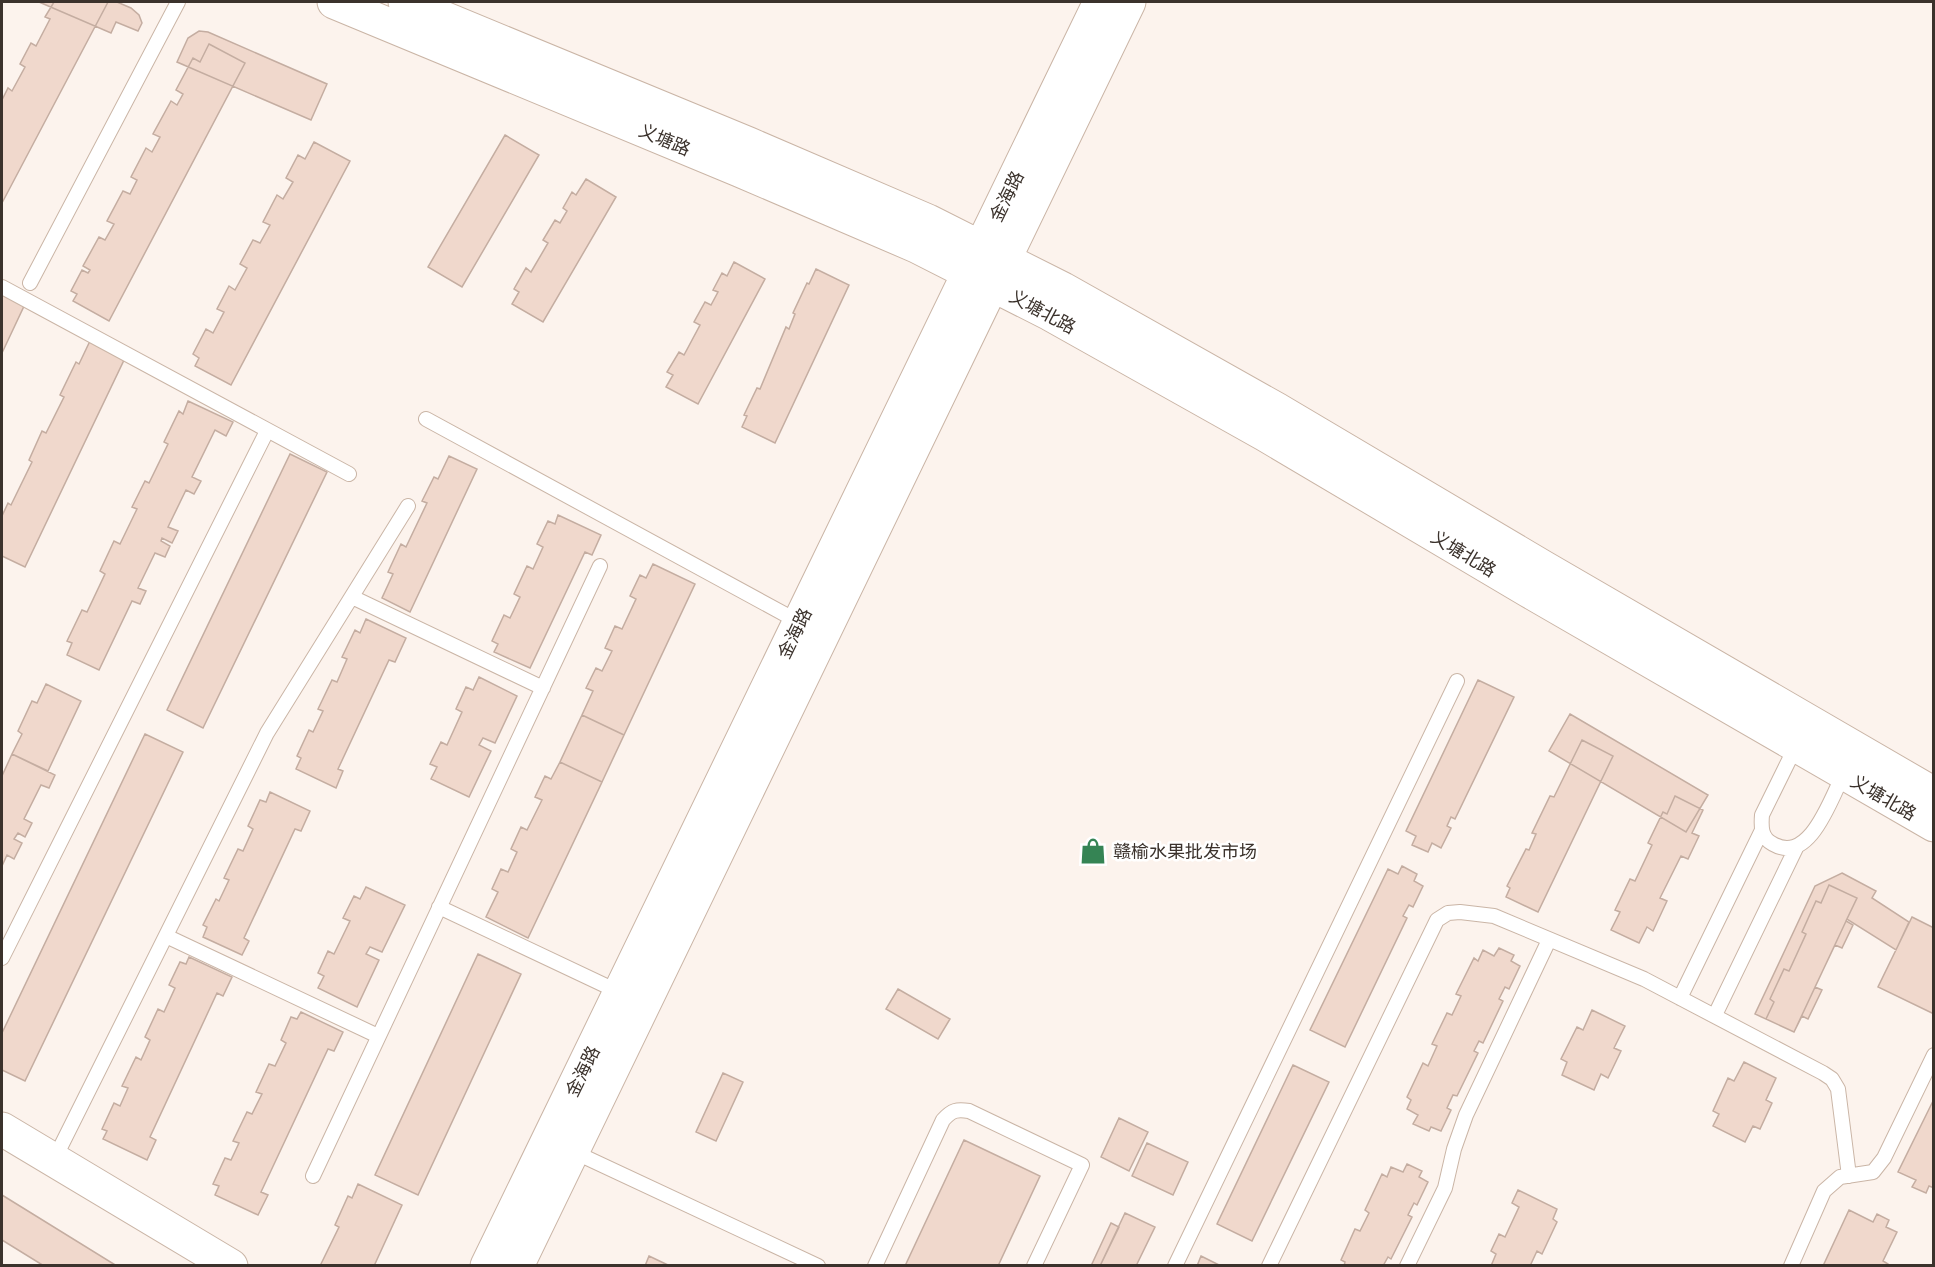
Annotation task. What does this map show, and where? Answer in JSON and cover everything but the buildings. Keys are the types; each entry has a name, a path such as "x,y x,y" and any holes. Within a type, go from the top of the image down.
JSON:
{"main road":[{"name":"义塘路","path":"334,2 916,246 986,266"},
{"name":"义塘路","path":"405,2 749,144 928,221 986,266"},
{"name":"金海路","path":"517,1266 986,266 1100,2"},
{"name":"金海路","path":"488,1266 799,622 986,266 1129,2"},
{"name":"义塘北路","path":"986,266 1050,314 1264,434 1529,591 1934,825"},
{"name":"义塘北路","path":"986,266 1063,289 1278,410 1934,794"},
{"path":"2,1129 231,1266"}],"lane":[{"path":"30,283 178,2"},
{"path":"2,287 349,474"},
{"path":"426,419 799,622"},
{"path":"2,958 267,430"},
{"path":"54,1160 267,733 408,506"},
{"path":"313,1176 600,566"},
{"path":"352,597 543,688"},
{"path":"1175,1266 1457,681"},
{"path":"1796,746 1762,815 1762,830 1764,838 1773,844 1786,848 1797,846"},
{"path":"1715,1015 1797,846 1812,834 1844,773"},
{"path":"1680,998 1762,830"},
{"path":"439,907 620,992"},
{"path":"1269,1266 1437,920 1448,913 1494,916 1644,979 1832,1079 1838,1089 1849,1176"},
{"path":"166,936 378,1036"},
{"path":"1407,1266 1445,1188 1454,1149 1466,1115 1549,940"},
{"path":"1791,1266 1824,1191 1840,1177 1873,1172 1884,1158 1934,1055"},
{"path":"875,1266 943,1120 957,1109 969,1111 1083,1165 1034,1266"},
{"path":"572,1151 818,1266"}],"place":[{"name":"赣榆水果批发市场","path":"1093,851"}]}
